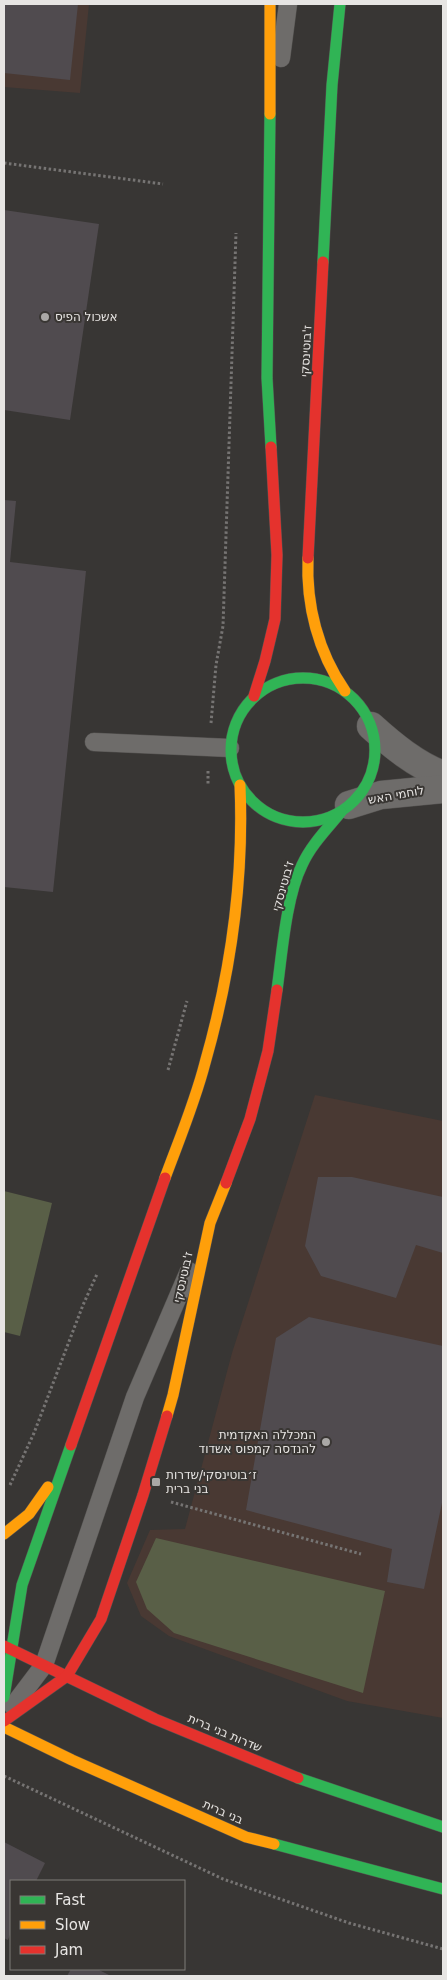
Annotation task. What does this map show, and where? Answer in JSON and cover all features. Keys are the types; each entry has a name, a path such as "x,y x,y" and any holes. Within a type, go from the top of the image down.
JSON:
{"street":[{"path":"254,696 270,644 275,619 276,591 277,521 267,378 270,4"},
{"name":"ז'בוטינסקי","path":"340,4 332,85 307,577 316,638 327,663 345,691"},
{"path":"298,677 327,681 345,691 360,706 371,726 375,747 372,769 364,789 345,808 321,820 299,822 277,818 259,807 245,793 232,767 230,748 237,719 247,703 270,684 288,678 298,677"},
{"name":"לוחמי האש","path":"371,726 407,755 443,775"},
{"path":"4,1697 8,1648 22,1585 205,1065 225,983 238,896 242,826 240,785"},
{"name":"לוחמי האש","path":"345,808 381,795 443,789"},
{"name":"ז'בוטינסקי","path":"4,1720 67,1676 101,1620 143,1495 173,1395 210,1223 250,1119 268,1051 284,939 292,897 301,866 313,845 345,808"},
{"path":"4,1534 12,1530 40,1501 67,1456"},
{"name":"שדרות בני ברית","path":"8,1648 155,1718 281,1772 381,1808 443,1827"},
{"name":"בני ברית","path":"4,1727 72,1760 246,1837 443,1889"}],"lane":[{"path":"270,129 288,4"},
{"path":"329,4 332,85"},
{"path":"94,742 230,748"},
{"path":"4,1720 44,1665 135,1397 210,1223"}],"path":[{"path":"4,163 163,184"},
{"path":"224,626 236,229"},
{"path":"168,1071 188,995"},
{"path":"7,1492 34,1432 97,1273"},
{"path":"143,1495 361,1554"},
{"path":"4,1776 223,1879 349,1923 443,1950"}],"shaded area":[{"path":"4,4 89,4 80,93 4,87"},
{"name":"המכללה האקדמית להנדסה קמפוס אשדוד","path":"315,1095 443,1121 443,1718 347,1701 169,1636 141,1616 127,1583 150,1530 185,1529 232,1353"}],"green space":[{"path":"4,1191 52,1203 20,1336 4,1332"},
{"path":"156,1538 385,1591 363,1693 174,1633 147,1609 136,1582"}],"building":[{"path":"4,4 78,4 70,80 4,73"},
{"name":"אשכול הפיס","path":"4,210 99,224 70,420 4,410"},
{"path":"4,500 16,501 10,562 86,571 53,892 4,887"},
{"path":"318,1177 352,1177 443,1197 443,1253 416,1245 396,1298 321,1276 305,1246"},
{"path":"309,1317 443,1346 443,1498 424,1589 387,1582 392,1549 246,1510 276,1338"},
{"path":"4,1842 45,1863 36,1880 10,1880 10,1935 8,1940 4,1938"},
{"path":"70,1970 99,1970 111,1976 67,1976"}],"traffic: fast":[{"path":"323,262 332,85 340,4"},
{"path":"270,114 267,378 271,447"},
{"path":"303,678 331,683 354,699 370,722 375,750 370,778 354,801 331,817 303,822 275,817 252,801 236,778 231,750 236,722 252,699 275,683 303,678"},
{"path":"277,990 288,909 297,878 310,851 341,812"},
{"path":"4,1697 22,1585 71,1445"},
{"path":"298,1778 443,1827"},
{"path":"274,1844 443,1889"}],"traffic: slow":[{"path":"270,4 270,114"},
{"path":"308,558 309,593 316,628 328,660 345,691"},
{"path":"165,1178 201,1078 229,960 238,891 241,820 240,785"},
{"path":"167,1416 210,1223 226,1183"},
{"path":"4,1534 29,1514 48,1487"},
{"path":"4,1727 72,1760 246,1837 274,1844"}],"traffic: jam":[{"path":"308,558 323,262"},
{"path":"254,696 275,619 277,555 271,447"},
{"path":"226,1183 250,1119 268,1051 277,990"},
{"path":"71,1445 165,1178"},
{"path":"4,1721 67,1676 101,1619 143,1495 167,1416"},
{"path":"4,1646 155,1719 298,1778"}],"place":[{"name":"אשכול הפיס","path":"45,317"},
{"name":"המכללה האקדמית להנדסה קמפוס אשדוד","path":"326,1442"},
{"name":"ז׳בוטינסקי/שדרות בני ברית","path":"156,1482"}]}
